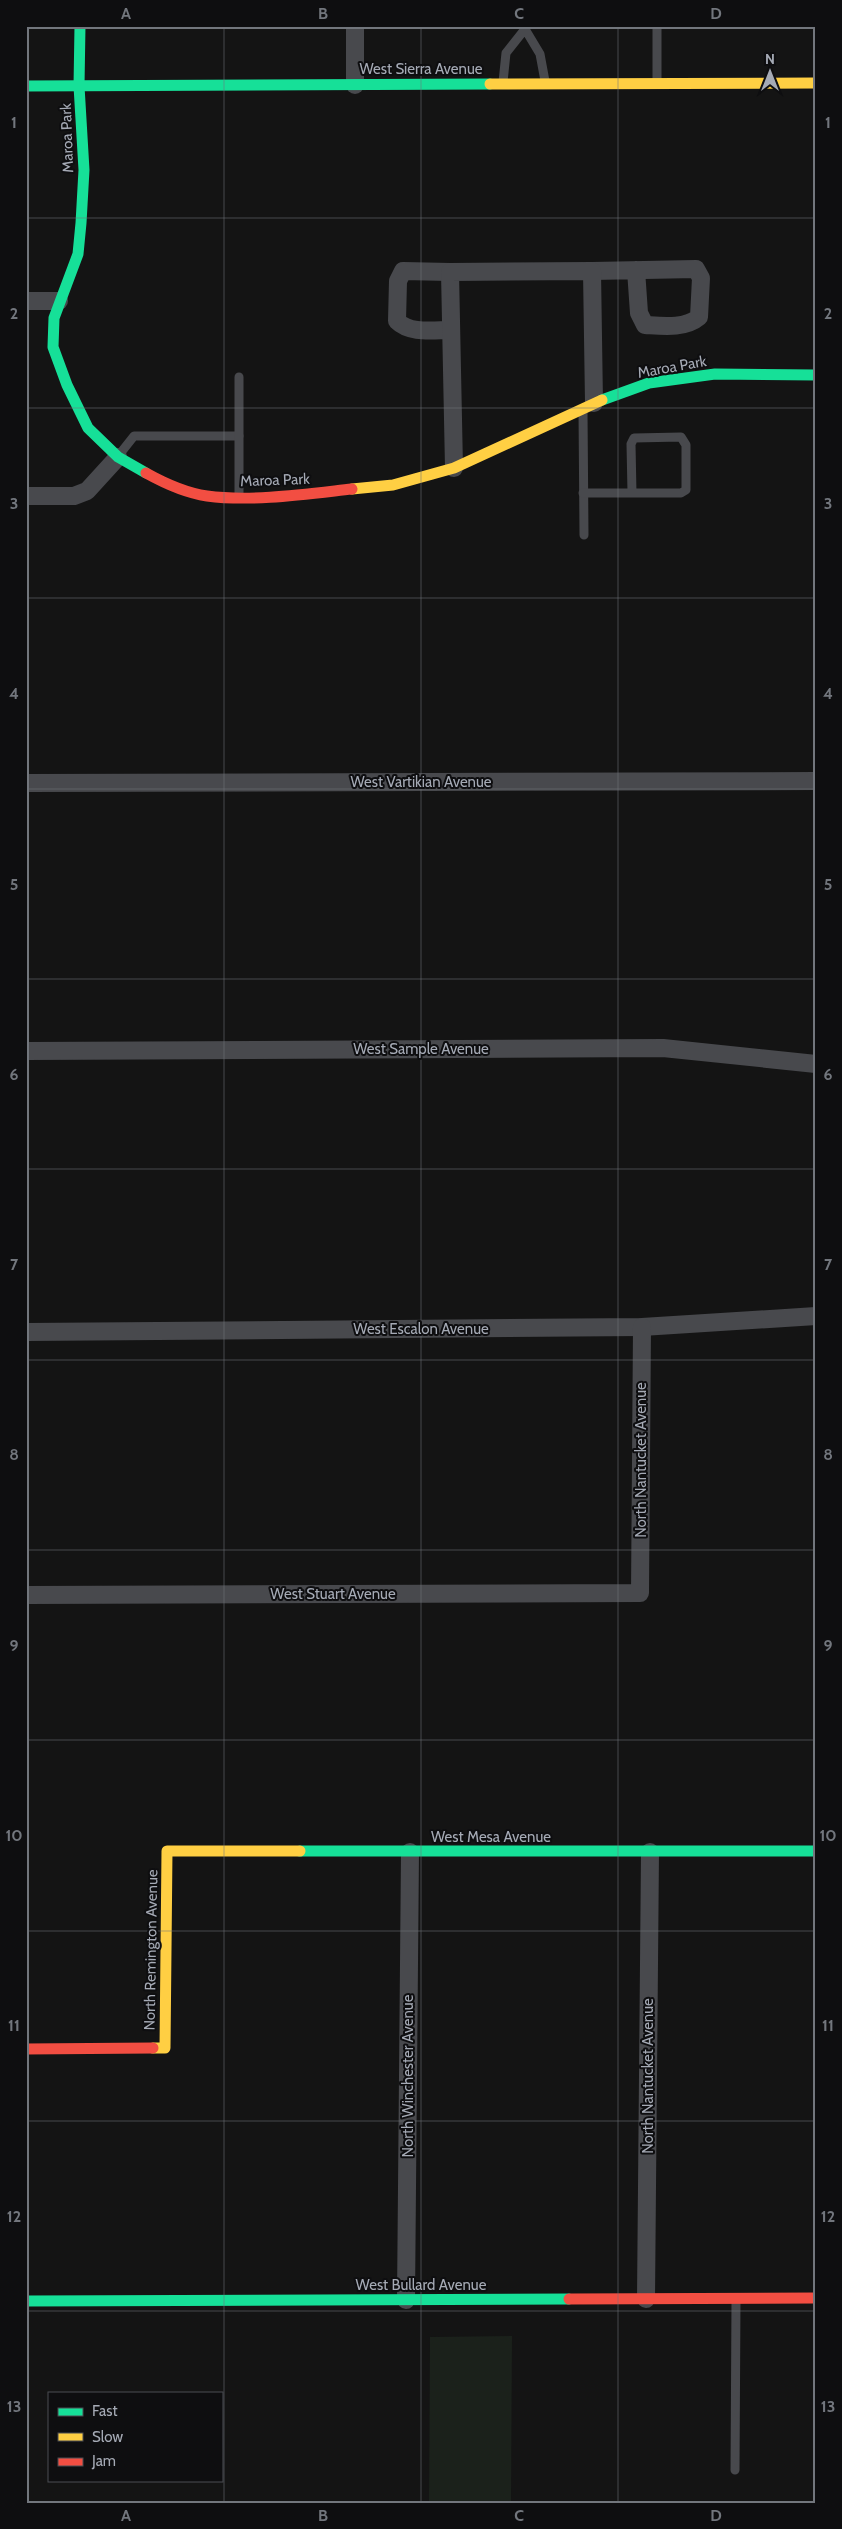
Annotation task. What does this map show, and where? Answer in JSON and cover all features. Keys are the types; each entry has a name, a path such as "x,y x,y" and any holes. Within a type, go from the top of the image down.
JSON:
{"street":[{"path":"79,86 80,26"},
{"path":"355,26 355,85"},
{"name":"West Sierra Avenue","path":"26,86 816,83"},
{"name":"Maroa Park","path":"79,86 84,170 78,254 54,318 53,347 67,385 88,428 118,457 164,483 206,496 275,497 393,485 454,468 589,406 649,383 715,374 816,375"},
{"path":"451,330 404,328 397,321 398,281 403,271 696,269 701,278 699,317 693,323 645,325 639,313 636,270"},
{"path":"589,406 592,271"},
{"path":"450,272 454,468"},
{"path":"26,302 59,302"},
{"path":"26,496 74,496 87,491 118,457"},
{"name":"West Vartikian Avenue","path":"26,783 816,781"},
{"name":"West Sample Avenue","path":"26,1051 663,1048 816,1064"},
{"name":"West Escalon Avenue","path":"26,1332 642,1327 816,1316"},
{"name":"North Nantucket Avenue","path":"640,1593 642,1327"},
{"name":"West Stuart Avenue","path":"26,1596 640,1593"},
{"name":"West Mesa Avenue","path":"167,1852 816,1851"},
{"name":"North Remington Avenue","path":"26,2049 165,2048 167,1852"},
{"name":"North Winchester Avenue","path":"406,2300 410,1852"},
{"name":"North Nantucket Avenue","path":"646,2299 650,1852"},
{"name":"West Bullard Avenue","path":"26,2302 816,2298"}],"lane":[{"path":"657,26 657,83"},
{"path":"503,84 506,54 526,27 540,54 546,84"},
{"path":"239,496 240,377"},
{"path":"584,535 583,493 589,406"},
{"path":"118,457 134,436 239,436"},
{"path":"583,493 632,493 681,493 686,490 686,445 681,437 634,438 631,444 632,493"},
{"path":"735,2470 736,2298"}],"shaded area":[{"path":"512,2336 511,2503 429,2503 430,2337"}],"traffic: fast":[{"path":"80,26 79,86 84,170 81,223 78,254 54,318 53,347 67,385 88,428 118,457 146,473"},
{"path":"26,86 490,84"},
{"path":"602,400 649,383 715,374 816,375"},
{"path":"300,1851 816,1851"},
{"path":"26,2301 569,2299"}],"traffic: slow":[{"path":"490,84 816,83"},
{"path":"352,489 393,485 454,468 602,400"},
{"path":"153,2048 165,2048 167,1851 300,1851"}],"traffic: jam":[{"path":"146,473 191,493 224,498 279,497 352,489"},
{"path":"26,2049 153,2048"},
{"path":"569,2299 816,2298"}]}
